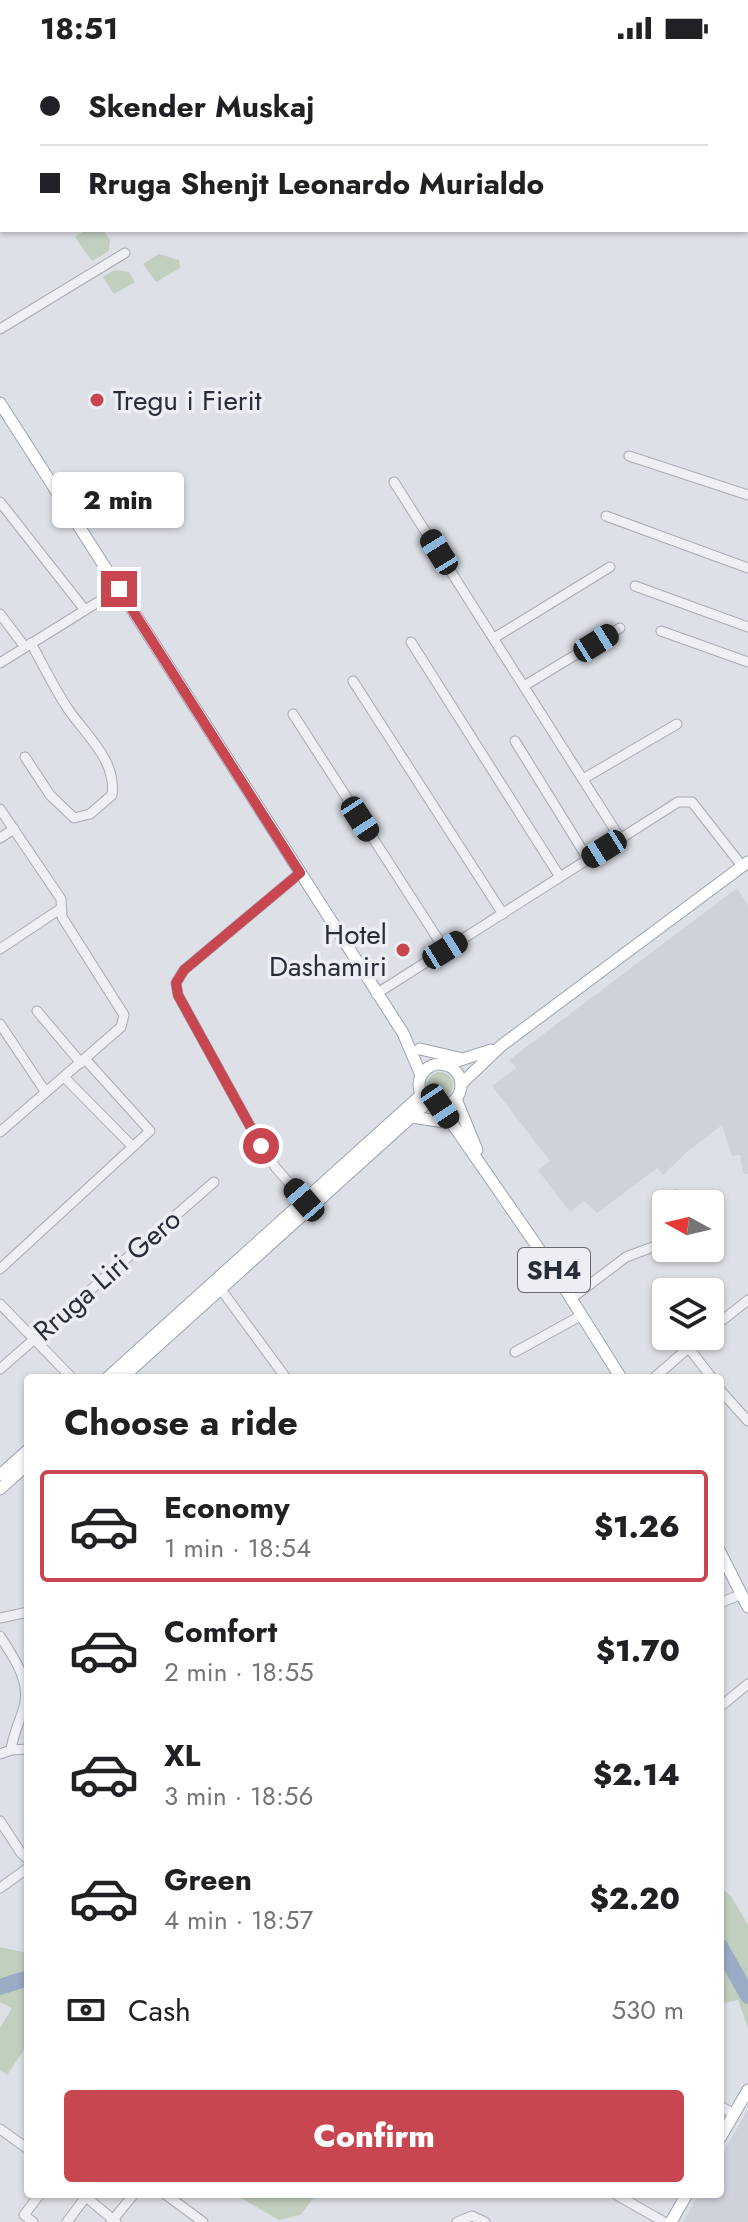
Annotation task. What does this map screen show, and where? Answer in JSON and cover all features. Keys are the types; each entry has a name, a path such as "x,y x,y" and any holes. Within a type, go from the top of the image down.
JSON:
{"main road":[{"path":"0,403 403,1033 421,1075"},
{"path":"502,1045 467,1059 428,1067 421,1075 419,1086 424,1098 440,1106 456,1099 461,1084 502,1045 745,864"},
{"path":"403,1033 420,1049 456,1072 461,1084"},
{"path":"420,1049 467,1059"},
{"path":"126,1374 304,1200 424,1098"},
{"path":"112,1374 411,1117 424,1098"},
{"name":"SH4","path":"456,1099 483,1165"},
{"name":"SH4","path":"440,1106 572,1298 619,1374"},
{"path":"411,1117 452,1123"},
{"path":"0,1475 24,1454"},
{"path":"0,1489 24,1468"},
{"path":"724,1560 748,1607"},
{"path":"724,2131 748,2090"},
{"path":"671,2222 685,2198"}],"street":[{"path":"0,329 125,253"},
{"path":"629,456 748,495"},
{"path":"394,482 620,838"},
{"path":"0,502 85,610"},
{"path":"606,516 748,568"},
{"path":"494,638 610,567"},
{"path":"635,586 748,627"},
{"path":"0,663 119,589"},
{"path":"0,614 28,645 68,709 107,762 112,795 90,814 74,818 50,795 25,757"},
{"path":"524,686 620,628"},
{"path":"661,631 748,662"},
{"path":"411,642 560,877"},
{"path":"353,681 503,914"},
{"path":"293,714 445,950"},
{"path":"583,779 677,724"},
{"path":"515,741 588,859"},
{"path":"376,994 620,838 687,800 695,805 745,864"},
{"path":"0,809 61,899 62,917 124,1015 121,1027 84,1062 2,1129"},
{"path":"0,838 14,829"},
{"path":"300,873 184,970 176,983 178,995 261,1146 304,1200"},
{"path":"0,949 60,909"},
{"path":"0,1269 150,1131 37,1011"},
{"path":"0,1024 45,1091"},
{"path":"64,1077 132,1146"},
{"path":"0,1116 2,1129"},
{"name":"Rruga Liri Gero","path":"0,1369 214,1182"},
{"path":"572,1298 626,1257 652,1247"},
{"path":"218,1284 283,1374"},
{"path":"724,1319 748,1300"},
{"path":"0,1304 68,1374"},
{"path":"515,1352 582,1315"},
{"path":"658,1374 685,1350"},
{"path":"690,1350 709,1374"},
{"path":"724,1394 748,1421"},
{"path":"724,1601 742,1594"},
{"path":"0,1618 24,1613"},
{"path":"0,1636 24,1682"},
{"path":"724,1704 748,1684"},
{"path":"11,1750 14,1732 24,1708"},
{"path":"0,1754 24,1749"},
{"path":"0,1821 24,1856"},
{"path":"0,1888 24,1871"},
{"path":"724,2108 734,2114"},
{"path":"0,2129 24,2146"},
{"path":"33,2222 24,2215 37,2198"},
{"path":"67,2222 85,2198"},
{"path":"89,2198 113,2221 131,2198"},
{"path":"170,2198 203,2222"},
{"path":"622,2198 664,2222"},
{"path":"457,2222 472,2216 485,2222"}],"shaded area":[{"path":"737,888 748,905 748,1174 743,1173 740,1155 732,1156 722,1125 663,1175 657,1168 597,1213 584,1201 570,1212 538,1170 550,1161 492,1086 516,1068 509,1060"},
{"path":"748,2109 748,2222 683,2222 697,2198 724,2198 724,2151"}],"green space":[{"path":"82,232 104,232 110,240 109,251 92,261 75,237"},
{"path":"159,254 179,260 180,268 156,282 143,264"},
{"path":"114,270 129,272 135,282 114,294 103,277"},
{"path":"440,1072 449,1076 453,1085 449,1094 440,1098 431,1094 427,1085 431,1076"},
{"path":"724,1890 731,1896 748,1925 748,2028 738,2000 724,2003"},
{"path":"0,1947 24,1952 24,2050 7,2075 0,2070 0,2028 12,2008 0,2002"},
{"path":"241,2198 314,2198 300,2215 279,2220"}],"waterway":[{"path":"724,1953 748,1996"},
{"path":"0,1987 24,1979"}],"place":[{"name":"Tregu i Fierit","path":"97,400"},
{"name":"Hotel Dashamiri","path":"403,950"}],"route":[{"path":"119,589 300,873 184,970 176,983 178,995 261,1146"}]}
